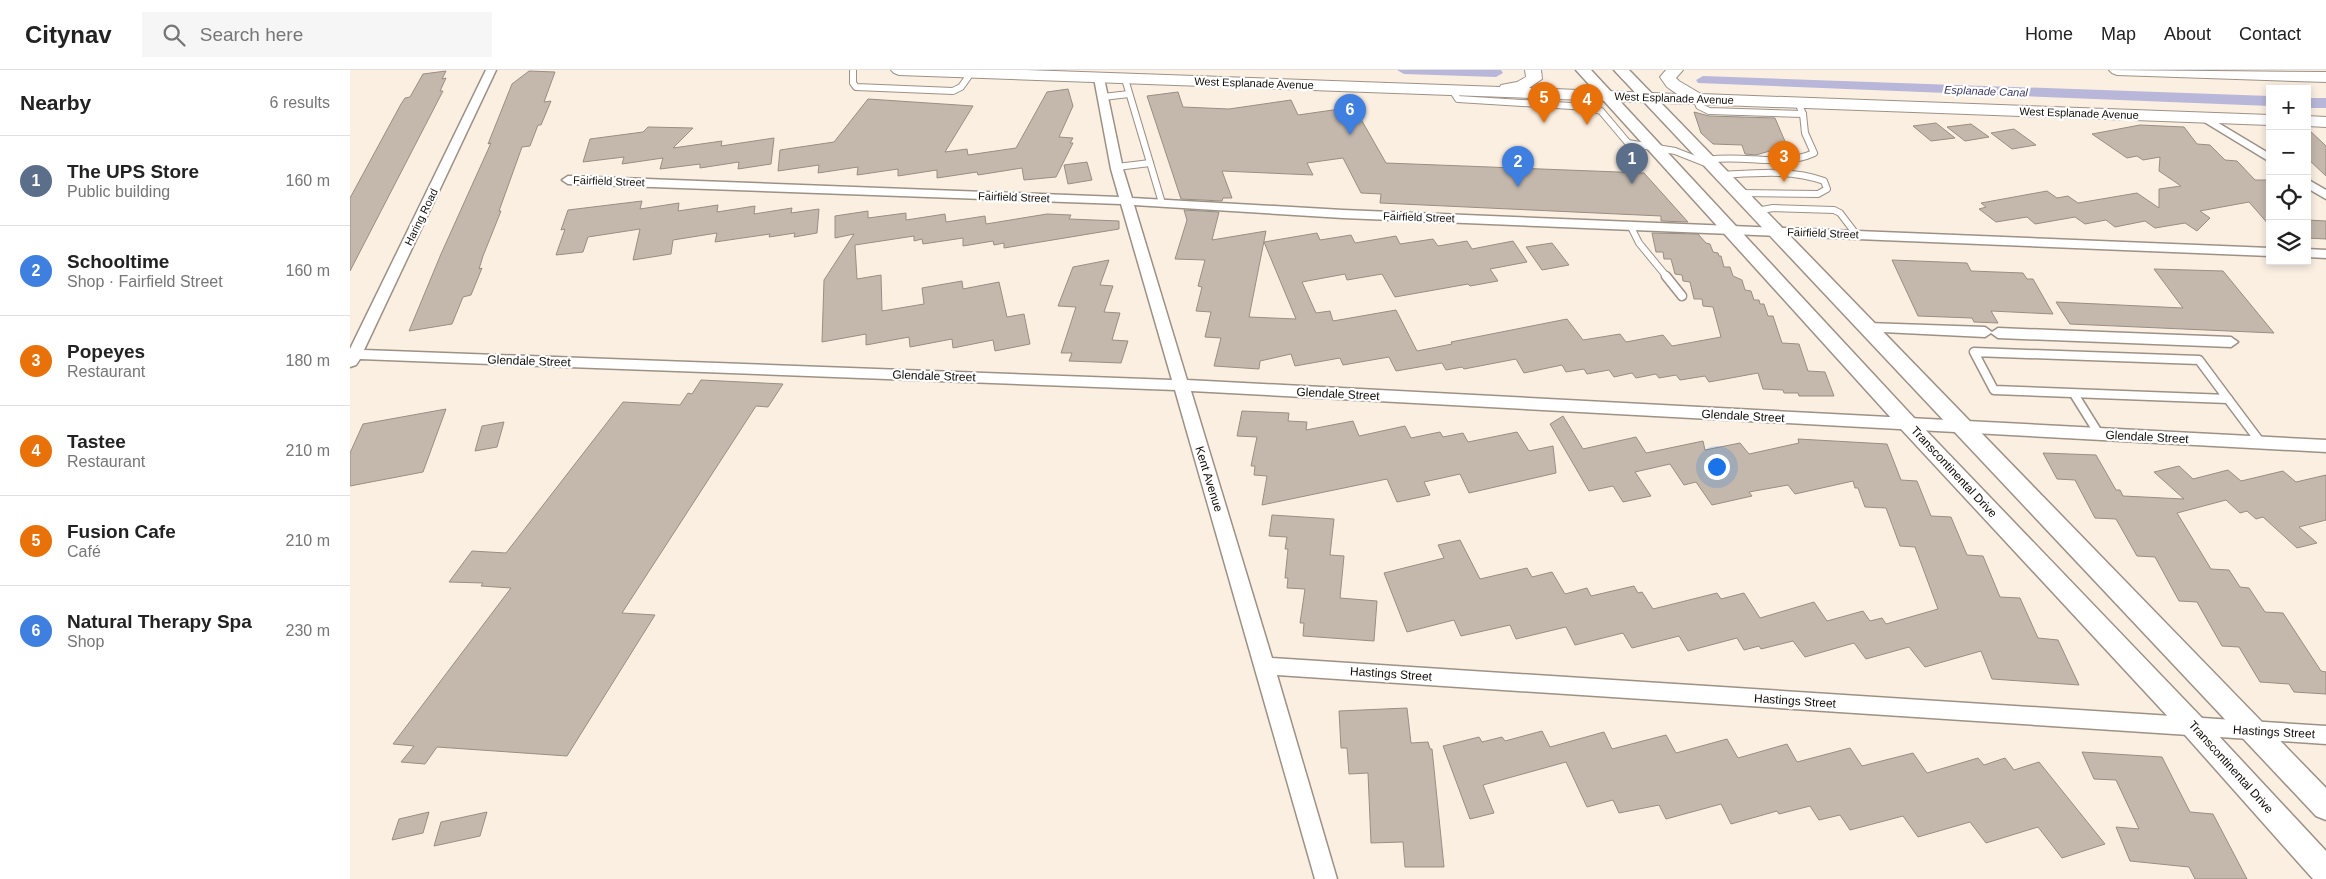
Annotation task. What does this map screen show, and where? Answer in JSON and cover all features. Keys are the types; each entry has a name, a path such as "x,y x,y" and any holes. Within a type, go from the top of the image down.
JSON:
{"main road":[{"name":"West Esplanade Avenue","path":"899,70 1099,78 1127,86 1410,92 1452,90 1697,99 1800,108 2266,120"},
{"path":"1481,92 1521,86 1534,79 1533,70"},
{"path":"1675,70 1668,77 1673,84 1697,99"},
{"path":"2117,70 2263,72 2326,77"},
{"path":"2311,121 2326,122"}],"street":[{"name":"Haring Road","path":"352,357 491,70"},
{"name":"Transcontinental Drive","path":"1583,70 1655,147 1673,171 2194,727 2326,872"},
{"path":"1621,70 1649,97 1774,231 2326,807"},
{"name":"Kent Avenue","path":"1099,78 1117,167 1326,879"},
{"path":"2205,118 2266,156"},
{"path":"1673,171 1695,180 1711,193 1717,195 1739,194"},
{"name":"Fairfield Street","path":"568,180 1127,201 1343,214 2266,252"},
{"path":"2311,186 2326,195"},
{"path":"2311,253 2326,254"},
{"path":"1867,328 2231,342"},
{"name":"Glendale Street","path":"352,357 1181,386 2326,446"},
{"name":"Hastings Street","path":"1265,666 2326,735"}],"lane":[{"path":"853,70 853,83 856,87 953,91 961,88 971,73"},
{"path":"1103,97 1127,86 1162,203"},
{"path":"1452,90 1458,99 1586,107 1601,111 1628,143 1655,147 1691,156 1715,167 1752,173 1810,175 1824,181 1827,189 1826,192 1818,194 1739,194"},
{"path":"1715,167 1728,157 1792,160 1804,159 1814,153 1804,133 1800,108"},
{"path":"1117,167 1150,163"},
{"path":"1756,211 1773,208 1834,210 1840,213 1856,234"},
{"path":"1630,225 1639,244 1682,296"},
{"path":"2229,400 1994,390 1974,352 2199,360 2262,443"},
{"path":"2074,394 2099,434"}],"building":[{"path":"446,71 442,79 446,78 440,91 443,91 350,271 350,198 401,104 405,98 410,97 423,74"},
{"path":"529,71 555,72 544,102 551,101 541,125 538,125 530,146 522,147 479,269 482,268 471,295 463,297 452,324 409,331 491,143 488,144 512,84"},
{"path":"1068,89 1073,106 1059,137 1073,138 1070,143 1073,143 1056,177 1024,180 1022,168 978,175 977,172 937,178 937,170 898,176 898,169 857,175 858,167 818,173 819,165 778,171 780,150 834,142 868,99 973,106 945,152 967,149 968,155 1016,148 1047,92"},
{"path":"1178,92 1183,107 1229,109 1291,100 1298,115 1354,107 1386,163 1644,173 1688,222 1661,221 1661,216 1380,203 1381,194 1361,193 1343,158 1307,163 1313,175 1222,171 1232,198 1223,198 1222,201 1181,199 1147,96"},
{"path":"1694,112 1709,116 1775,118 1787,146 1756,155 1745,154 1742,145 1713,144 1701,133"},
{"path":"1936,123 1955,138 1931,141 1913,126"},
{"path":"1971,124 1989,137 1965,141 1947,127"},
{"path":"2140,125 2184,127 2197,144 2210,145 2225,160 2237,161 2255,180 2266,180 2266,221 2249,202 2200,211 2210,218 2197,231 2185,223 2155,228 2145,221 2115,227 2106,220 2085,224 2075,217 2035,224 2027,217 1996,222 1979,209 1986,207 1981,203 2047,191 2057,198 2068,196 2078,203 2137,193 2159,208 2159,189 2181,186 2159,171 2160,157 2143,160 2137,156 2127,158 2092,134"},
{"path":"648,127 693,128 673,148 722,141 721,146 774,138 771,164 738,169 739,162 700,168 700,164 660,169 663,158 622,164 624,157 583,162 590,139 643,132"},
{"path":"2014,129 2036,145 2012,149 1991,133"},
{"path":"2311,132 2326,146 2326,176 2311,162"},
{"path":"1087,162 1092,180 1068,184 1064,165"},
{"path":"642,201 640,209 679,203 678,211 718,205 717,212 755,206 754,214 792,208 791,213 819,209 817,233 794,237 795,233 769,237 770,234 715,242 717,233 673,240 671,254 633,260 640,229 588,237 583,252 556,255 565,229 561,230 568,210"},
{"path":"1184,210 1219,212 1212,240 1266,231 1249,317 1296,319 1264,242 1317,233 1320,240 1351,235 1355,243 1396,236 1400,244 1433,239 1438,246 1467,241 1472,249 1513,241 1527,262 1490,269 1498,281 1470,286 1468,284 1395,297 1382,274 1347,280 1345,274 1302,282 1316,313 1330,311 1333,321 1396,310 1417,351 1452,344 1451,342 1567,319 1583,340 1620,334 1626,342 1663,335 1672,346 1721,337 1713,307 1703,306 1702,299 1694,299 1690,282 1683,281 1682,275 1675,274 1671,259 1664,259 1663,252 1656,252 1652,233 1698,234 1706,243 1710,244 1713,252 1721,256 1724,267 1730,267 1733,276 1742,280 1745,290 1751,291 1754,300 1759,300 1760,304 1764,304 1768,316 1773,316 1782,343 1799,344 1808,371 1825,372 1834,396 1799,396 1798,393 1784,393 1783,390 1763,389 1758,373 1709,382 1705,376 1680,380 1676,375 1659,378 1656,374 1636,378 1632,373 1614,377 1609,370 1587,374 1584,369 1566,372 1562,365 1524,373 1516,359 1464,369 1462,367 1446,370 1442,363 1396,371 1389,357 1343,365 1340,358 1295,366 1291,354 1260,361 1259,369 1214,366 1221,338 1205,337 1211,312 1196,311 1202,287 1198,286 1205,260 1175,259 1187,220"},
{"path":"868,211 868,218 906,213 906,220 945,214 946,222 985,216 986,224 1047,214 1071,215 1069,219 1119,221 1119,229 1004,248 1004,243 994,245 993,241 963,246 963,238 923,244 922,239 914,241 914,236 855,245 857,279 881,275 882,311 924,304 922,288 962,281 963,289 999,282 1007,317 1024,314 1030,344 995,351 993,340 953,348 952,339 910,347 909,337 866,345 866,334 822,342 824,280 854,234 835,238 835,216"},
{"path":"2311,220 2326,221 2326,239 2311,238"},
{"path":"1552,243 1569,265 1542,270 1526,247"},
{"path":"1109,260 1100,285 1113,286 1104,312 1120,313 1112,340 1128,341 1121,363 1069,361 1072,353 1061,353 1076,307 1058,306 1073,267"},
{"path":"1892,260 1967,263 1971,271 2023,273 2027,279 2033,279 2053,314 1991,311 1998,323 1974,322 1972,318 1918,316"},
{"path":"2154,269 2223,271 2274,333 2070,324 2056,302 2183,308"},
{"path":"701,380 783,384 768,407 756,406 622,613 655,615 567,756 437,747 425,764 401,762 414,746 393,744 511,588 481,586 483,583 449,582 472,551 506,553 623,402 680,405 688,393 692,394"},
{"path":"446,409 423,472 350,486 350,453 363,424"},
{"path":"1242,411 1289,413 1288,421 1307,422 1306,430 1353,421 1359,436 1405,426 1411,438 1440,432 1443,437 1463,433 1468,442 1517,432 1529,451 1553,446 1556,473 1469,493 1460,474 1424,482 1430,495 1397,502 1387,479 1262,505 1267,476 1254,475 1255,466 1251,466 1257,437 1237,436"},
{"path":"1563,416 1583,449 1636,437 1646,453 1703,441 1705,450 1740,443 1749,454 1799,443 1798,439 1887,444 1901,480 1917,481 1931,516 1951,517 1967,555 1983,556 2000,597 2020,598 2038,638 2058,640 2079,685 1992,679 1981,651 1925,667 1909,647 1866,659 1854,643 1805,657 1793,641 1761,649 1759,646 1744,650 1737,638 1688,651 1679,636 1632,648 1623,633 1575,645 1566,627 1516,639 1510,625 1461,636 1454,620 1407,632 1384,573 1444,558 1438,545 1460,540 1480,579 1527,568 1532,577 1552,572 1565,594 1587,588 1591,596 1634,586 1638,593 1642,592 1653,609 1717,593 1721,599 1744,593 1760,618 1814,602 1827,621 1863,611 1870,621 1882,618 1886,624 1938,609 1915,547 1900,546 1886,508 1865,507 1858,488 1855,488 1853,481 1795,494 1788,485 1749,492 1752,496 1712,505 1696,482 1684,485 1670,464 1635,472 1651,496 1623,502 1613,486 1589,491 1550,424"},
{"path":"504,422 497,447 475,451 482,426"},
{"path":"2043,453 2096,455 2116,490 2120,490 2123,496 2184,499 2154,472 2179,466 2193,479 2228,470 2241,481 2283,471 2296,482 2326,475 2326,520 2299,527 2317,543 2297,548 2263,517 2256,519 2247,511 2240,513 2226,500 2177,513 2211,569 2229,570 2240,587 2249,588 2265,612 2283,613 2321,671 2326,672 2326,694 2294,692 2289,684 2260,682 2239,647 2222,646 2197,602 2179,601 2155,557 2137,556 2116,519 2095,518 2075,480 2057,479"},
{"path":"1272,515 1334,519 1330,555 1344,556 1340,598 1377,601 1374,641 1303,636 1304,623 1300,623 1305,589 1287,588 1288,578 1285,578 1288,549 1285,549 1287,537 1269,536"},
{"path":"1407,708 1411,743 1428,742 1430,749 1432,749 1444,867 1405,867 1403,842 1371,843 1368,773 1349,774 1347,748 1341,748 1339,711"},
{"path":"1542,731 1550,747 1604,732 1612,749 1666,735 1676,753 1727,739 1738,758 1787,744 1797,762 1850,748 1862,766 1913,753 1927,773 1978,758 1984,765 2005,758 2014,770 2039,762 2105,844 2062,858 2038,827 1986,843 1970,822 1918,837 1903,816 1850,830 1840,815 1819,820 1810,806 1779,814 1777,811 1731,824 1721,804 1666,819 1659,805 1619,813 1613,800 1587,807 1566,762 1483,785 1494,813 1470,819 1443,746 1479,737 1482,742 1502,737 1505,741"},
{"path":"2082,752 2162,757 2190,812 2213,814 2247,879 2195,879 2189,867 2130,861 2116,827 2139,829 2116,780 2094,779"},
{"path":"429,812 423,833 392,840 399,819"},
{"path":"487,812 480,836 434,846 441,822"}],"waterway":[{"name":"Esplanade Canal","path":"1404,70 1496,73"},
{"name":"Esplanade Canal","path":"1703,80 2266,101"},
{"name":"Esplanade Canal","path":"2311,103 2326,103"}],"place":[{"name":"Fusion Cafe","path":"1544,123"},
{"name":"Tastee","path":"1587,125"},
{"name":"Natural Therapy Spa","path":"1350,135"},
{"name":"Popeyes","path":"1784,182"},
{"name":"The UPS Store","path":"1632,184"},
{"name":"Schooltime","path":"1518,187"}]}
